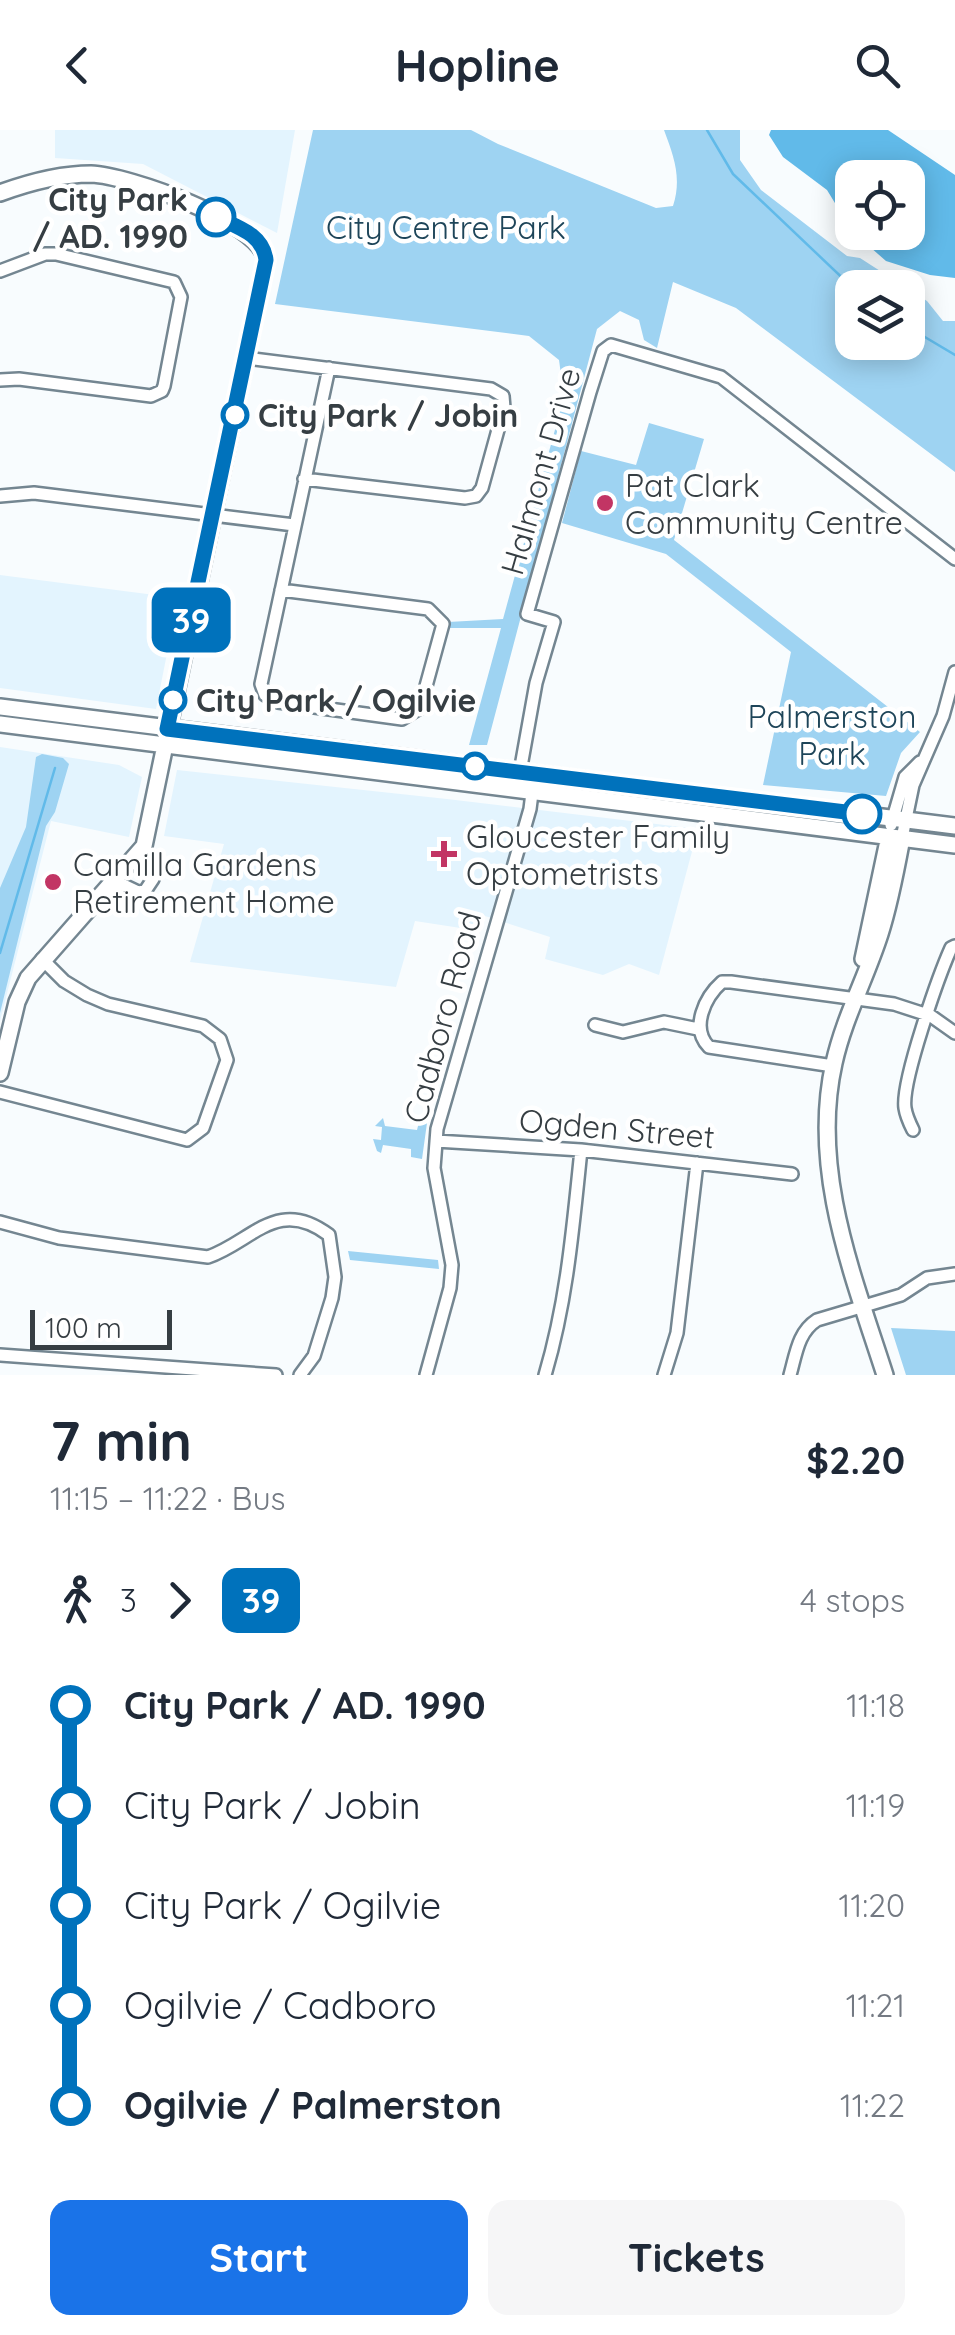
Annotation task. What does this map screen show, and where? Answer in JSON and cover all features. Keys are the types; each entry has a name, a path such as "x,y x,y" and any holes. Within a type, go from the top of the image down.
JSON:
{"main road":[{"path":"0,193 42,178 93,174 148,186 249,233 264,250 266,260 144,846 42,959 20,992 0,1073"},
{"path":"0,707 532,793 688,809 948,845"},
{"path":"0,724 165,736 520,772 955,826"},
{"path":"856,992 880,938 896,875 896,837"},
{"path":"885,1375 832,1195 826,1135 833,1066 896,837"},
{"path":"896,875 912,854 948,845"}],"street":[{"path":"0,271 53,253 174,282 181,297 164,386 157,394 0,380"},
{"name":"Halmont Drive","path":"520,772 536,683 554,622 528,614 590,392 603,351 611,345 722,377 955,559"},
{"path":"246,358 491,388 503,396 504,408 482,488 476,496 304,479"},
{"path":"281,590 428,609 443,624 420,708 402,719 278,702 264,695 261,684 304,479 330,368"},
{"path":"0,496 34,493 294,525"},
{"path":"896,837 899,818 923,759 949,717 955,672"},
{"name":"Cadboro Road","path":"426,1375 450,1288 452,1266 434,1168 436,1141 532,793"},
{"path":"116,881 138,892 150,886 153,879 149,868 138,856"},
{"path":"913,1130 904,1106 937,978 955,946"},
{"path":"0,1092 187,1140 204,1128 227,1060 220,1039 204,1026 108,1004 64,981 42,959"},
{"path":"833,1066 709,1047 698,1029 710,992 722,982 856,992 927,1014 955,1033"},
{"path":"595,1024 623,1032 664,1022 698,1029"},
{"name":"Ogden Street","path":"436,1141 581,1150 792,1174"},
{"path":"545,1375 561,1321 581,1150"},
{"path":"664,1375 676,1333 698,1163"},
{"path":"0,1222 59,1238 208,1256 229,1250 268,1222 309,1223 320,1228 328,1235 335,1278 314,1356 300,1375"},
{"path":"790,1375 800,1337 807,1326 906,1293 927,1278 955,1274"},
{"path":"0,1355 276,1375"}],"shaded area":[{"path":"55,130 295,130 277,233 143,164 55,158"},
{"path":"771,130 888,130 955,175 955,278 930,275 925,270 886,261 873,250 925,250 925,160 835,160 835,203 827,190 783,157 769,135"},
{"path":"0,575 178,598 156,709 0,688"},
{"path":"0,747 119,765 142,777 129,837 51,821 0,1021"},
{"path":"177,770 698,829 659,975 629,964 603,975 545,959 550,937 485,916 480,931 415,921 396,987 190,962 224,844 164,836"}],"green space":[{"name":"City Centre Park","path":"313,130 471,130 656,208 673,206 677,186 674,159 664,130 740,130 740,160 761,190 835,250 860,258 879,270 835,270 835,360 925,360 925,300 943,321 955,321 955,472 736,308 673,282 657,348 644,340 639,320 620,311 597,329 487,745 469,745 501,628 449,628 448,622 503,619 564,397 559,360 529,336 275,304"},
{"name":"Palmerston Park","path":"649,423 704,439 674,540 920,732 901,753 886,796 763,785 791,652 666,554 562,523 581,451 636,465"},
{"path":"42,754 63,758 69,764 55,812 46,826 0,1013 0,888 26,827 36,757"},
{"path":"383,1118 385,1126 417,1130 419,1122 427,1123 422,1159 411,1157 411,1149 383,1145 381,1153 377,1151 373,1139 381,1140 382,1127 375,1126"},
{"path":"348,1251 438,1260 439,1269 350,1260"},
{"path":"891,1328 955,1331 955,1375 906,1375"}],"waterway":[{"path":"707,130 733,174 835,271"},
{"path":"925,337 955,355"},
{"path":"0,953 55,768"}],"bus line":[{"name":"39","path":"216,217 249,233 259,242 266,260 167,729 862,814"}],"place":[{"name":"City Park / AD. 1990","path":"216,217"},
{"name":"City Park / Jobin","path":"235,415"},
{"name":"Pat Clark Community Centre","path":"605,503"},
{"name":"City Park / Ogilvie","path":"173,700"},
{"name":"Gloucester Family Optometrists","path":"444,854"},
{"name":"Camilla Gardens Retirement Home","path":"53,882"}]}
